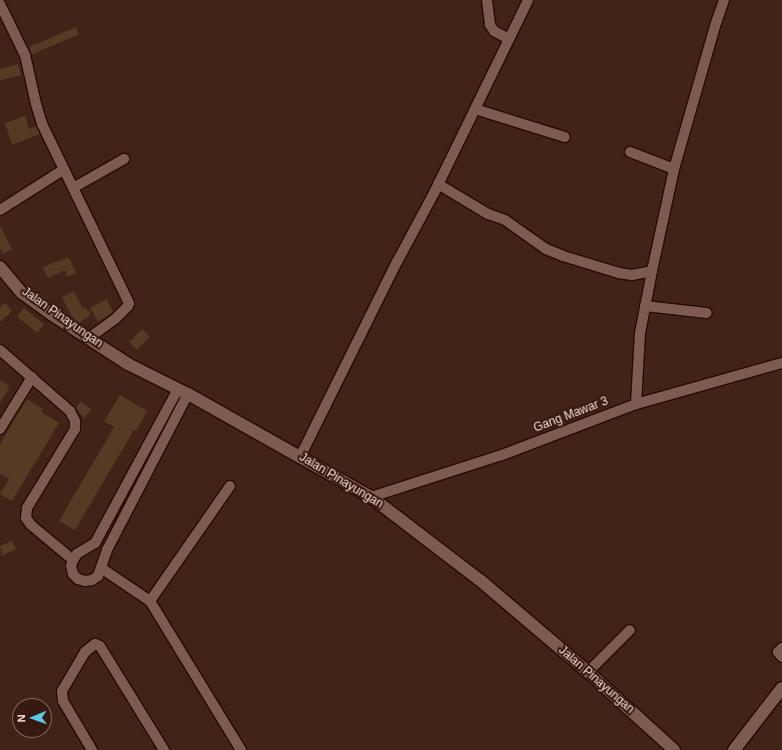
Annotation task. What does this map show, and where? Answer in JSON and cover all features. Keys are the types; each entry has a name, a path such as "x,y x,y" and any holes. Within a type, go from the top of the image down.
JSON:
{"main road":[{"name":"Jalan Pinayungan","path":"0,267 22,292 51,314 128,364 183,391 371,497 481,581 588,672 674,750"},
{"path":"734,750 782,688"}],"street":[{"path":"486,0 490,25 494,31 509,39"},
{"path":"300,456 475,110 528,0"},
{"path":"636,404 640,333 674,169 714,26 724,0"},
{"path":"0,4 21,44 29,69 36,104 42,124 63,170 129,303 128,306 115,319 89,338"},
{"path":"475,110 565,137"},
{"path":"630,152 674,169"},
{"path":"73,188 124,159"},
{"path":"0,210 63,170"},
{"path":"438,184 488,214 505,220 546,249 563,256 619,273 632,275 652,271"},
{"path":"645,306 707,313"},
{"path":"0,350 70,411 75,421 74,429 27,508 26,518 31,525 73,560"},
{"name":"Gang Mawar 3","path":"371,497 502,455 636,404 782,363"},
{"path":"0,429 32,377"},
{"path":"183,391 111,543 98,576 92,580 85,581 78,579 73,574 71,566 73,560 77,554 95,543 183,391"},
{"path":"150,601 230,486"},
{"path":"99,536 111,543"},
{"path":"101,568 150,601 241,750"},
{"path":"588,672 630,630"},
{"path":"92,750 63,701 62,691 85,652 95,644 100,646 164,750"},
{"path":"782,648 778,652 782,657"}],"building":[{"path":"76,27 79,34 32,54 29,47"},
{"path":"18,64 21,75 0,80 0,69"},
{"path":"25,116 29,129 36,126 40,134 12,145 5,123"},
{"path":"0,226 12,249 3,254 0,248"},
{"path":"69,257 76,273 67,277 65,270 48,278 43,267"},
{"path":"74,291 83,309 85,307 91,314 79,323 72,317 62,297"},
{"path":"107,299 113,312 98,322 90,308"},
{"path":"5,303 12,311 0,322 0,307"},
{"path":"24,308 44,324 37,333 17,317"},
{"path":"142,329 150,337 137,350 129,342"},
{"path":"0,380 10,386 0,403"},
{"path":"120,395 147,411 136,431 134,430 75,530 59,521 114,427 104,421"},
{"path":"27,399 43,409 41,412 59,423 12,501 0,494 9,479 0,474 0,444"},
{"path":"81,401 91,410 84,418 76,408"},
{"path":"12,541 16,549 2,556 0,546"}]}
